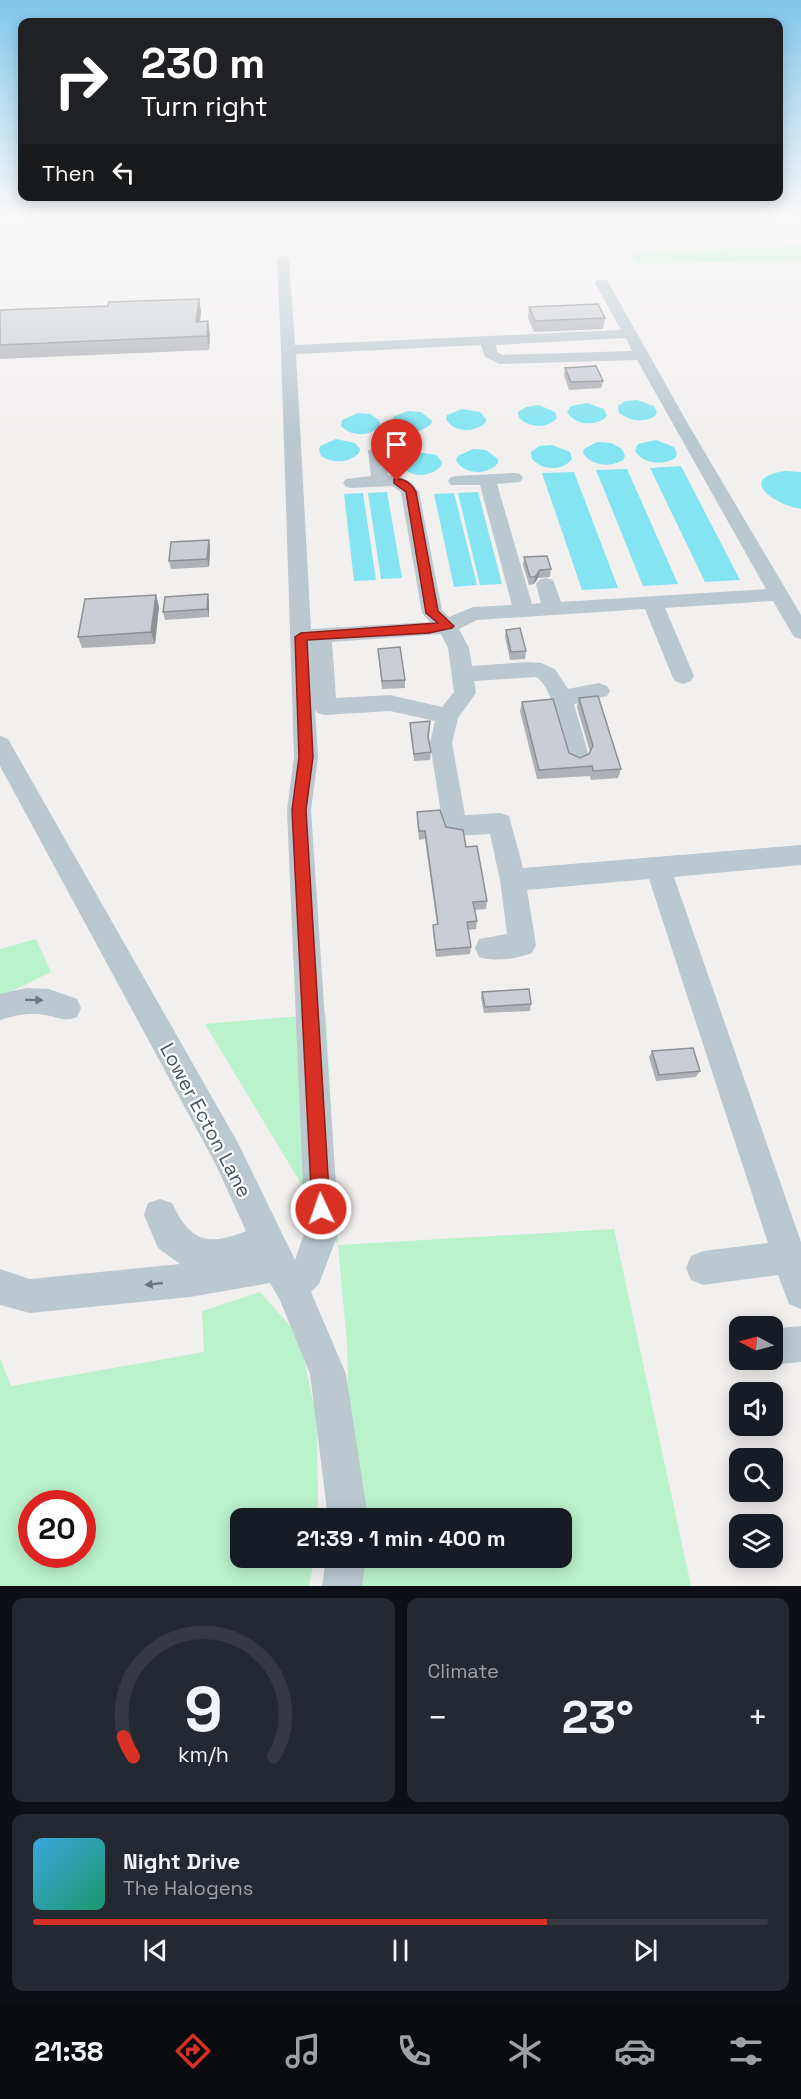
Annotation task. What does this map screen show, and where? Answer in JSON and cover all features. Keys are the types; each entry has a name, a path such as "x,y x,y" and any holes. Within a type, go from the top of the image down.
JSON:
{"street":[{"path":"284,287 311,636 325,707 390,703 447,716"},
{"path":"604,287 680,424 801,632"},
{"path":"288,350 630,334"},
{"path":"488,342 490,354 500,360 642,355"},
{"path":"376,452 380,481"},
{"path":"458,481 514,478"},
{"path":"488,479 524,611"},
{"path":"352,483 397,481 408,487 411,492 432,613 448,626 456,638 465,693 447,716 441,743 455,826 500,823 513,880 522,945 489,948"},
{"path":"546,584 554,610"},
{"path":"311,636 429,629 448,626 473,614 780,594"},
{"path":"653,604 683,676"},
{"path":"160,1215 170,1236 192,1252 210,1257 227,1256 279,1264 307,1272 322,1231 299,810 306,757 311,636"},
{"path":"462,674 539,670 550,676 559,697 577,756"},
{"path":"559,697 580,696 599,691"},
{"name":"Lower Ecton Lane","path":"0,745 226,1154 279,1264 328,1374 347,1508"},
{"path":"513,880 801,855"},
{"path":"659,869 801,1292"},
{"path":"0,1007 23,1000 49,1000 67,1008"},
{"path":"702,1268 789,1257"},
{"path":"0,1286 5,1290 30,1296 190,1280 279,1264"},
{"path":"783,1346 801,1344"},
{"path":"342,1586 344,1568"}],"green space":[{"path":"36,939 51,972 0,997 0,949"},
{"path":"326,1014 338,1245 205,1024"},
{"path":"614,1229 691,1586 354,1586 353,1568 572,1568 572,1508 352,1508 347,1344 338,1245"},
{"path":"260,1292 299,1336 317,1420 318,1508 230,1508 230,1568 313,1568 309,1586 0,1586 0,1358 11,1386 204,1352 202,1311"}],"water":[{"path":"637,400 654,406 657,413 655,416 646,420 637,420 619,413 618,406 625,401"},
{"path":"587,403 604,409 607,416 599,421 584,423 574,420 567,412 571,406"},
{"path":"539,405 555,412 557,418 553,422 538,426 528,424 519,418 518,412 526,407"},
{"path":"462,409 480,412 486,422 471,430 459,429 449,424 446,419 447,415"},
{"path":"408,411 421,412 432,421 431,424 422,430 410,432 399,429 392,421 393,417"},
{"path":"358,413 370,414 379,420 380,426 366,434 355,434 341,426 342,420"},
{"path":"336,439 355,443 360,449 359,453 351,459 341,461 321,456 320,446"},
{"path":"656,440 674,447 677,454 675,458 659,463 643,459 635,451 638,444"},
{"path":"597,442 611,443 622,449 625,456 623,460 607,465 591,461 583,453 584,449"},
{"path":"552,445 570,452 572,459 563,466 552,468 536,463 532,459 531,452 539,446"},
{"path":"473,449 486,450 498,459 498,463 482,472 464,469 456,460 458,456"},
{"path":"417,452 436,455 442,462 441,466 431,473 419,475 403,468 401,459"},
{"path":"681,466 740,580 705,582 650,468"},
{"path":"627,469 678,584 643,586 596,470"},
{"path":"785,471 801,472 801,509 791,507 771,497 761,485 763,479 771,474"},
{"path":"574,472 618,588 582,590 542,473"},
{"path":"387,492 402,578 381,579 368,493"},
{"path":"478,492 502,584 480,585 458,493"},
{"path":"363,493 376,580 354,581 344,494"},
{"path":"454,493 477,585 454,587 434,494"}],"building":[{"path":"199,299 196,322 208,321 207,336 0,345 0,310 108,306 109,302"},
{"path":"598,304 605,318 535,321 529,307"},
{"path":"596,366 603,381 571,382 565,368"},
{"path":"209,540 207,559 169,561 171,542"},
{"path":"547,556 551,569 540,570 535,577 530,577 524,557"},
{"path":"208,594 207,609 163,612 165,597"},
{"path":"156,595 151,632 78,637 85,599"},
{"path":"520,628 526,651 511,652 506,630"},
{"path":"400,647 405,680 382,681 378,649"},
{"path":"598,696 621,769 593,771 592,766 539,770 522,702 553,699 569,753 580,758 589,754 593,746 579,698"},
{"path":"430,721 428,736 431,752 414,754 410,723"},
{"path":"440,810 446,827 463,830 466,847 477,846 487,901 473,902 477,921 467,922 471,947 436,950 433,925 438,924 425,831 419,831 417,812"},
{"path":"529,989 531,1004 485,1007 482,992"},
{"path":"693,1048 700,1071 659,1075 652,1051"}],"route":[{"path":"321,1209 299,810 306,757 301,637 448,626 432,613 411,492 408,487 397,481"}]}
